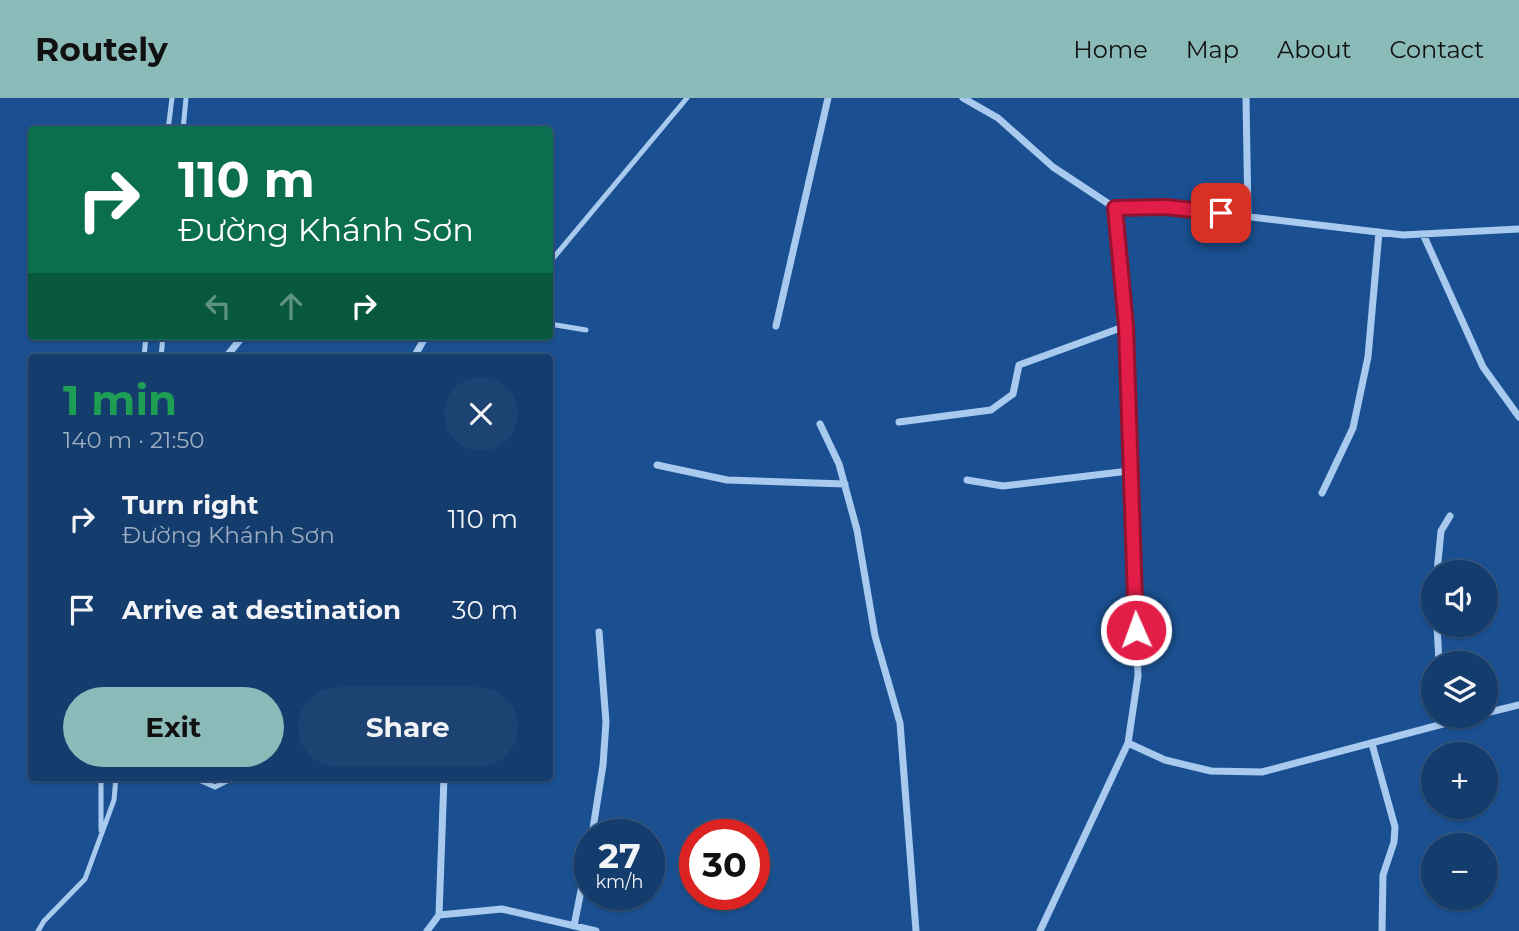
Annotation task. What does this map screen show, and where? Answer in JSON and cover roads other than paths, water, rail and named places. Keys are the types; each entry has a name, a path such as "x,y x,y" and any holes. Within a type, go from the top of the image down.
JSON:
{"street":[{"path":"776,326 828,98"},
{"path":"963,98 998,118 1053,167 1115,208 1166,207 1403,235 1519,229"},
{"path":"1246,98 1248,216"},
{"path":"1040,931 1128,743 1138,676 1126,326 1115,208"},
{"path":"1322,493 1353,428 1368,357 1379,232"},
{"path":"1423,234 1483,367 1519,417"},
{"path":"900,422 991,410 1013,394 1019,365 1126,326"},
{"path":"228,354 240,340"},
{"path":"820,424 839,464 845,484 857,530 875,636 900,723 916,931"},
{"path":"657,465 727,480 845,484"},
{"path":"967,480 1003,486 1129,471"},
{"path":"1438,560 1441,531 1450,516"},
{"path":"595,819 606,722 599,632"},
{"path":"1498,710 1519,705"},
{"path":"1128,743 1165,760 1211,771 1262,772 1371,744 1421,726"},
{"path":"1371,744 1395,827 1394,842 1383,874 1382,931"},
{"path":"427,931 439,915 444,781"},
{"path":"439,915 502,909 596,931"},
{"path":"574,926 577,910"}],"lane":[{"path":"168,126 172,98"},
{"path":"183,126 186,98"},
{"path":"553,258 687,98"},
{"path":"553,324 586,330"},
{"path":"101,781 101,833"},
{"path":"38,931 44,921 85,880 114,800 116,781"},
{"path":"201,781 215,787 227,781"}]}
